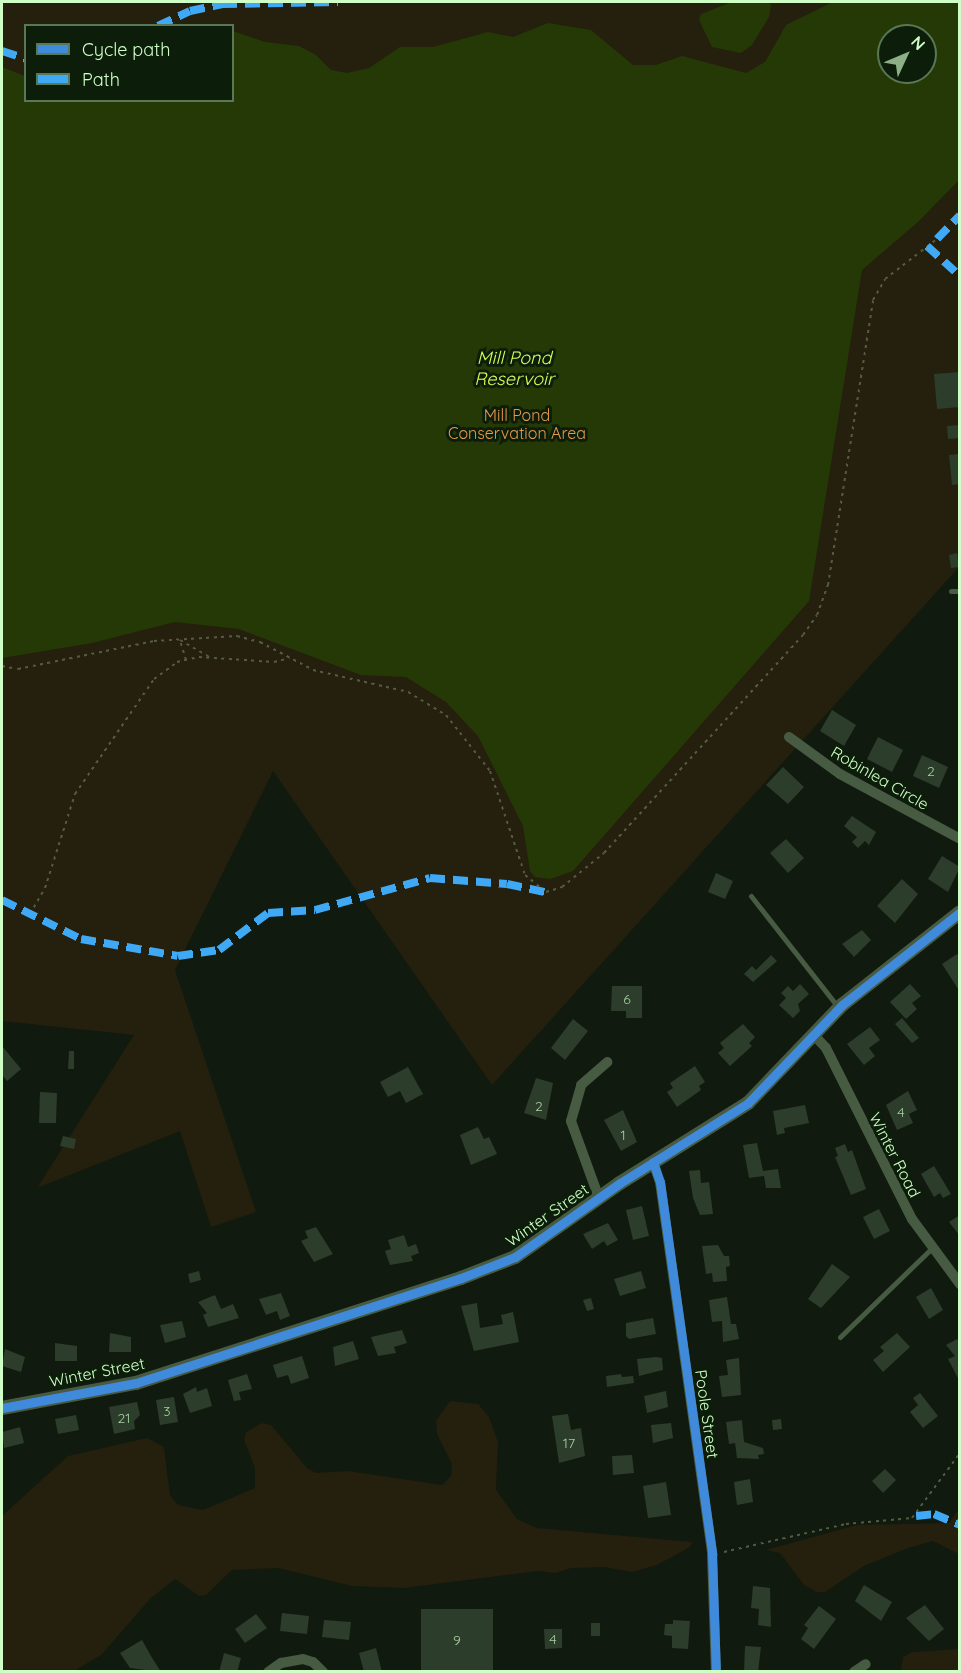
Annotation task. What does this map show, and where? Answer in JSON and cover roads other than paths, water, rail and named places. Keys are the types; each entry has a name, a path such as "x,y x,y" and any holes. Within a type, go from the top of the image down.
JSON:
{"street":[{"name":"Robinlea Circle","path":"789,737 840,774 960,839"},
{"name":"Winter Street","path":"2,1408 136,1383 477,1273 525,1251 653,1162 748,1103 839,1008 959,913"},
{"name":"Winter Road","path":"813,1034 826,1048 898,1194 932,1248 960,1284"},
{"path":"599,1198 571,1121 581,1085 607,1062"},
{"name":"Poole Street","path":"653,1162 660,1182 712,1554 716,1671"},
{"path":"268,1671 281,1663 303,1659 313,1662 323,1671"},
{"path":"854,1671 866,1664"}],"lane":[{"path":"951,591 960,591"},
{"path":"750,896 839,1008"},
{"path":"840,1337 932,1248"}],"water":[{"path":"732,2 769,2 771,5 769,17 752,45 741,53 712,47 699,20 701,14"},
{"name":"Mill Pond Reservoir","path":"833,2 959,2 959,180 919,221 862,270 809,601 573,871 550,879 535,877 530,871 523,826 478,736 446,702 406,677 361,675 239,629 175,622 92,643 2,658 2,67 24,76 24,102 234,102 234,31 265,42 299,46 316,55 331,70 347,73 369,68 400,47 433,47 488,32 513,37 548,23 591,30 633,65 656,65 682,56 746,73 765,62 786,25"}],"park label":[{"name":"Mill Pond Conservation Area","path":"517,424"}]}
